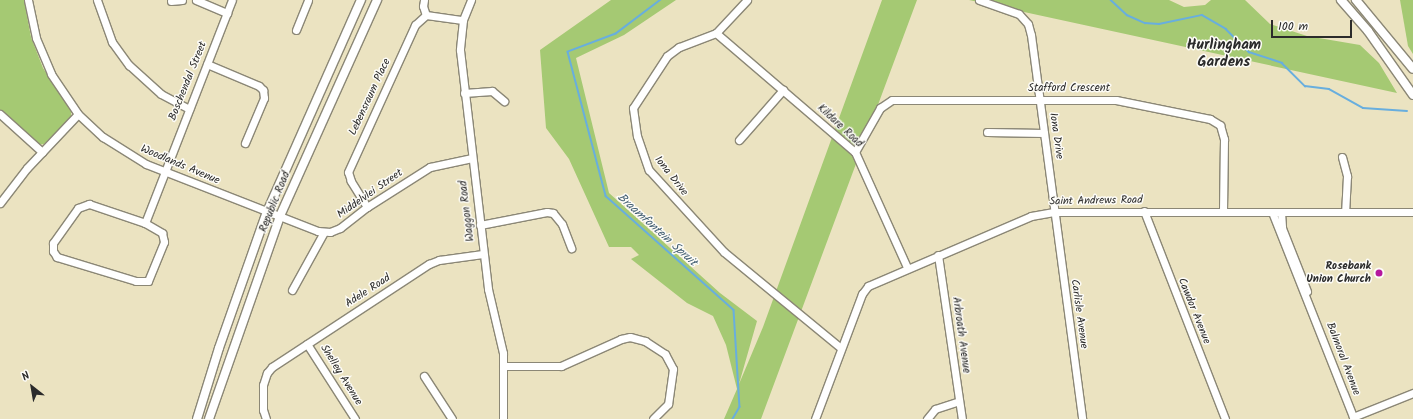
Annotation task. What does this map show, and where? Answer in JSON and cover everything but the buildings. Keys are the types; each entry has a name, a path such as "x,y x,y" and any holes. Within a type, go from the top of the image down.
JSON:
{"main road":[{"name":"Republic Road","path":"197,419 224,333 267,212 361,0"},
{"name":"Republic Road","path":"209,419 280,216 377,0"},
{"path":"1341,0 1368,31 1413,96"},
{"path":"1356,0 1413,70"}],"street":[{"name":"Woodlands Avenue","path":"28,0 45,61 78,114 123,151 164,171 280,216"},
{"path":"97,0 112,42 129,65 165,96 189,109"},
{"path":"171,1 182,0"},
{"path":"196,0 227,13"},
{"name":"Boschendal Street","path":"145,223 232,0"},
{"path":"296,30 308,0"},
{"path":"424,0 423,6 426,15 463,20"},
{"name":"Waggon Road","path":"471,0 463,20 459,44 483,254 489,293 500,332 503,366 503,419"},
{"name":"Iona Drive","path":"747,0 716,33 672,52 636,101 632,113 646,164 684,209 730,258 841,348"},
{"name":"Iona Drive","path":"979,0 1017,13 1028,24 1040,99 1054,212"},
{"name":"Lebensraum Place","path":"367,207 351,181 348,172 415,25 426,15"},
{"name":"Kildare Road","path":"716,33 855,152 906,267"},
{"path":"207,64 259,86 264,92 264,98 245,143"},
{"path":"739,140 783,90"},
{"path":"464,93 492,91 504,101"},
{"name":"Stafford Crescent","path":"855,152 880,108 892,100 1116,100 1216,122 1223,130 1224,139 1223,212"},
{"path":"0,114 42,152"},
{"path":"0,203 42,152 78,114"},
{"path":"987,132 1044,133"},
{"path":"1342,157 1346,176 1345,212"},
{"name":"Middelvlei Street","path":"324,232 340,228 367,207 430,167 472,158"},
{"path":"84,204 145,223 160,231 164,242 148,281 136,281 60,259 54,251 54,243 78,208 84,204"},
{"path":"480,225 547,212 553,213 562,224 571,248"},
{"name":"Saint Andrews Road","path":"815,419 841,348 865,289 876,281 906,267 1031,216 1054,212 1412,212"},
{"name":"Carlisle Avenue","path":"1054,212 1082,419"},
{"name":"Cawdor Avenue","path":"1144,212 1225,419"},
{"name":"Balmoral Avenue","path":"1272,212 1293,260"},
{"name":"Balmoral Avenue","path":"1281,212 1282,228 1293,260 1354,418"},
{"path":"280,216 324,232 292,290"},
{"name":"Adele Road","path":"266,419 263,410 264,385 267,373 272,368 430,264 439,260 483,254"},
{"name":"Arbroath Avenue","path":"938,254 962,419"},
{"path":"503,366 566,365 625,338 645,340 660,349 669,359 674,375 668,404 652,419"},
{"name":"Shelley Avenue","path":"307,344 355,419"},
{"path":"424,376 452,419"},
{"path":"1354,418 1413,393"},
{"path":"926,419 935,409 959,401"}],"green space":[{"path":"0,0 24,0 31,37 43,68 71,110 71,117 44,144 37,145 0,110"},
{"path":"611,0 676,0 624,35 576,58 609,193 720,293 757,321 739,384 763,327 882,0 917,0 761,419 724,419 737,389 726,345 713,316 687,303 631,259 639,255 631,247 609,247 569,159 546,128 540,50"},
{"path":"969,0 1169,0 1184,7 1205,5 1211,0 1245,0 1270,24 1307,36 1360,45 1379,63 1397,93"},
{"path":"1400,0 1413,0 1413,54 1408,46"}],"waterway":[{"name":"Braamfontein Spruit","path":"661,0 616,34 568,52 606,196 734,310 740,407 733,419"},
{"path":"1111,0 1127,15 1145,23 1159,24 1202,15 1226,29 1249,52 1282,63 1305,86 1329,89 1363,108 1407,111"}],"place":[{"name":"Rosebank Union Church","path":"1379,273"}],"district":[{"name":"Hurlingham Gardens","path":"1224,54"}]}
